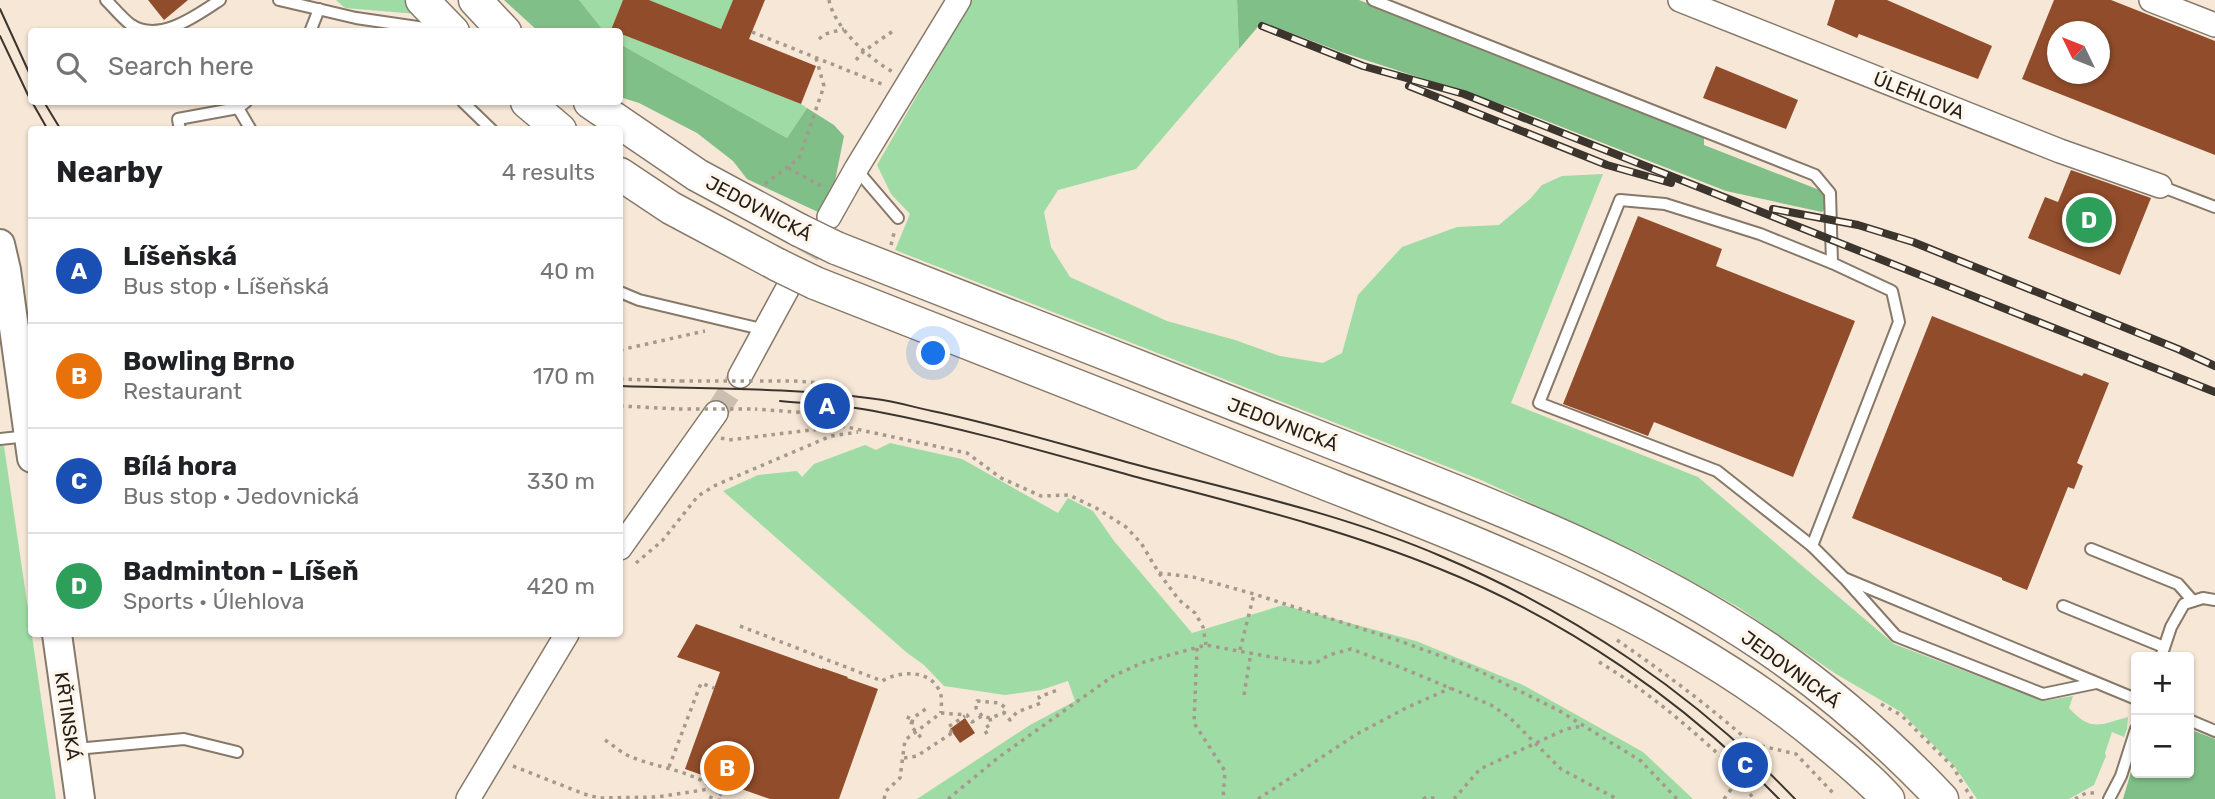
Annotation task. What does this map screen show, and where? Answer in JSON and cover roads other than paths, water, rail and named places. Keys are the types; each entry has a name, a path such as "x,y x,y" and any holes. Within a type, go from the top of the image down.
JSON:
{"main road":[{"path":"422,0 449,28"},
{"path":"475,0 501,28"},
{"path":"531,105 555,126"},
{"name":"JEDOVNICKÁ","path":"594,105 697,175 836,248 1468,497 1606,556 1720,618 1809,678 1881,738 1942,799"},
{"name":"JEDOVNICKÁ","path":"623,176 671,208 794,277 1450,533 1595,597 1702,654 1787,710 1888,799"}],"street":[{"path":"829,217 960,0"},
{"name":"ÚLEHLOVA","path":"1680,0 2060,151 2160,186"},
{"path":"2151,0 2215,25"},
{"path":"0,244 6,270 28,432"},
{"path":"748,379 765,330 794,277"},
{"path":"625,558 716,413"},
{"name":"KŘTINSKÁ","path":"57,637 80,799"},
{"path":"468,799 566,637"}],"lane":[{"path":"106,0 129,23 138,28"},
{"path":"168,28 220,0"},
{"path":"279,0 316,4 342,14 421,28"},
{"path":"1373,0 1815,175 1829,193 1832,263"},
{"path":"311,28 316,4"},
{"path":"179,126 178,119 242,105 250,126"},
{"path":"466,105 488,126"},
{"path":"856,169 898,218"},
{"path":"2160,186 2215,208"},
{"path":"1812,546 1899,322 1892,291 1760,234 1665,204 1620,200 1539,403 1717,471 1812,546 1896,636 2043,694 2095,683"},
{"path":"623,293 639,300 765,330"},
{"path":"0,439 28,446"},
{"path":"2091,549 2178,584 2193,601"},
{"path":"1844,578 2131,697"},
{"path":"2063,606 2162,652 2184,604 2203,598 2215,600"},
{"path":"2194,722 2215,731"},
{"path":"73,749 184,739 237,752"},
{"path":"2109,799 2121,775 2131,744"}],"tunnel":[{"path":"790,284 824,226"},
{"path":"716,413 740,376"}],"tram line":[{"path":"0,9 28,70"},
{"path":"0,36 28,95"},
{"path":"34,105 46,126"},
{"path":"46,105 59,126"},
{"path":"623,386 780,390 890,401 1007,429 1289,504 1367,528 1492,579 1586,631 1675,691 1717,725 1795,799"},
{"path":"780,401 867,410 973,433 1286,517 1364,541 1440,569 1533,613 1622,666 1704,729 1779,799"}],"railway":[{"path":"1262,26 1363,66 1464,94 2215,392"},
{"path":"1409,86 1607,165 1671,183"},
{"path":"1773,209 1858,225 1913,242 2215,366"}],"place":[{"name":"Badminton - Líšeň","path":"2089,220"},
{"name":"Líšeňská","path":"827,406"},
{"name":"Bílá hora","path":"1745,765"},
{"name":"Bowling Brno","path":"727,768"}]}
